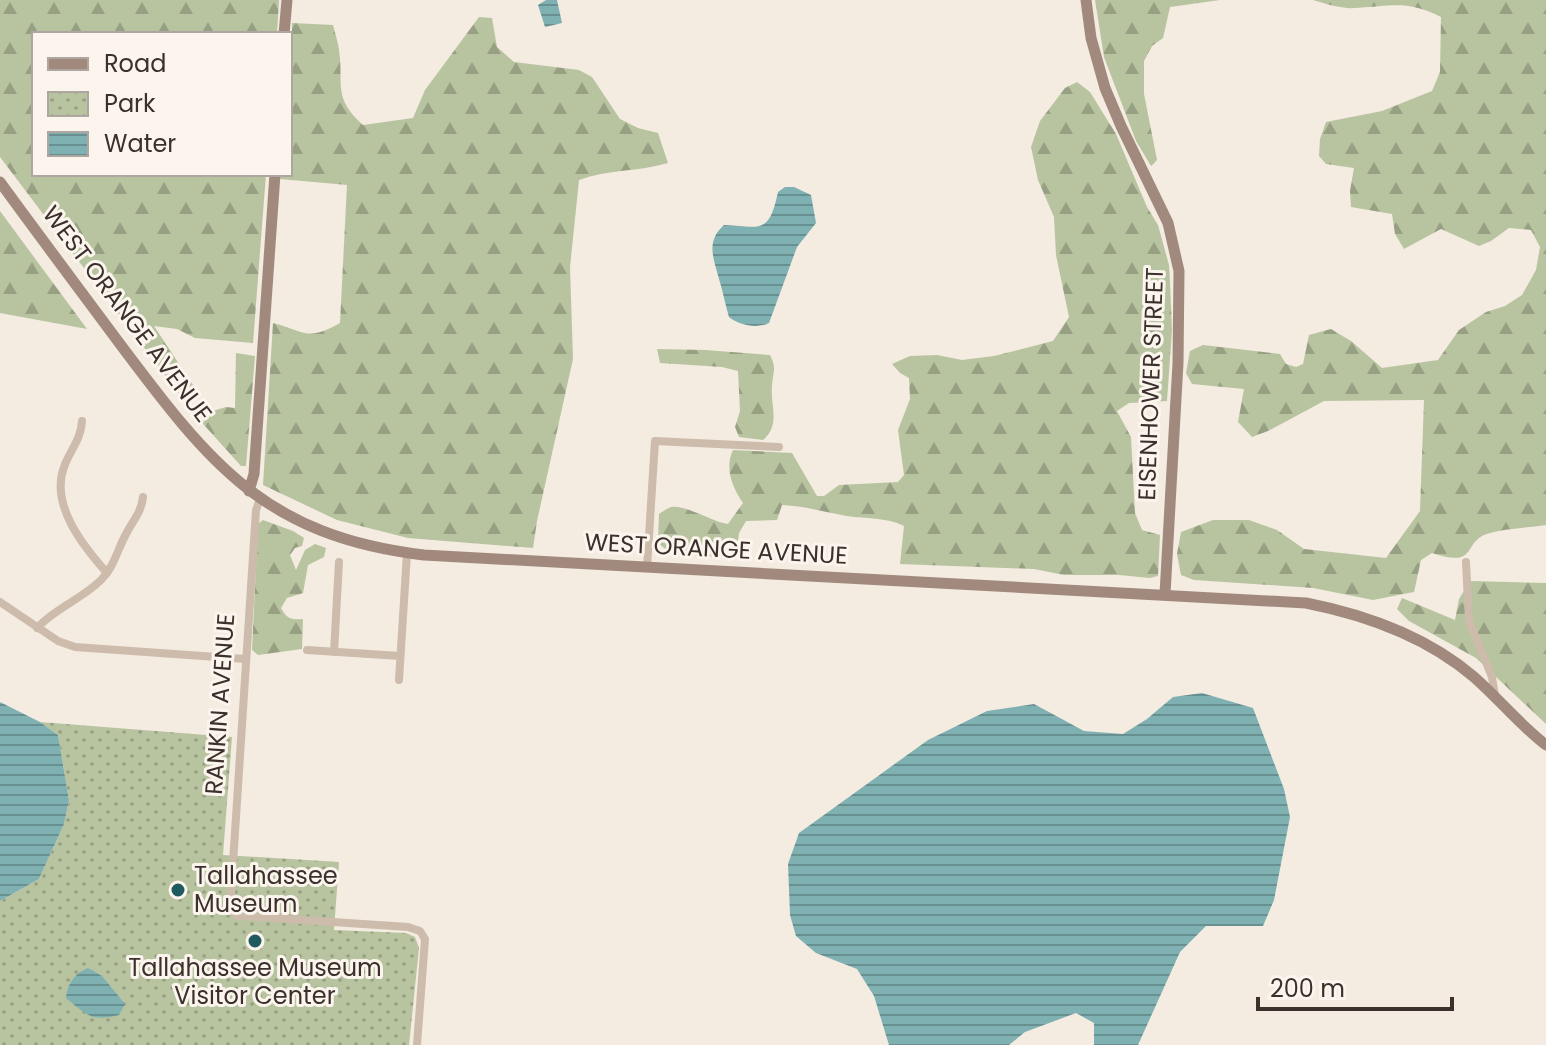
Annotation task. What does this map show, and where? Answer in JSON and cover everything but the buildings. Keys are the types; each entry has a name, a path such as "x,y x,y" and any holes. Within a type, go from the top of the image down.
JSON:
{"main road":[{"path":"284,32 287,0"},
{"name":"EISENHOWER STREET","path":"1086,0 1091,38 1105,88 1168,223 1179,271 1179,340 1165,594"},
{"path":"249,491 254,474 275,176"},
{"name":"WEST ORANGE AVENUE","path":"0,182 189,434 222,468 260,499 302,523 342,539 407,553 1287,600 1354,614 1396,629 1432,647 1473,676 1546,745"}],"street":[{"path":"82,421 81,437 60,476 60,493 74,528 107,573"},
{"path":"647,567 655,441 779,447"},
{"path":"37,628 48,616 107,573 115,562 125,534 141,513 143,497"},
{"name":"RANKIN AVENUE","path":"260,499 256,510 230,904 233,913 243,916 408,927 424,934 417,1045"},
{"path":"399,680 407,553"},
{"path":"334,652 339,562"},
{"path":"1466,562 1469,621 1492,677 1495,697"},
{"path":"0,602 58,641 75,647 245,659"},
{"path":"307,650 400,656"}],"green space":[{"path":"0,0 279,0 277,32 32,32 32,176 266,176 253,343 195,338 177,329 154,326 197,391 193,402 186,403 0,157"},
{"path":"1095,0 1220,0 1170,7 1163,38 1152,46 1144,61 1144,94 1157,160 1151,166 1136,141 1104,57"},
{"path":"1313,0 1546,0 1546,525 1490,533 1458,558 1432,553 1421,560 1414,592 1373,600 1313,588 1194,580 1181,575 1177,554 1181,532 1213,520 1249,520 1277,530 1304,549 1386,558 1420,511 1424,400 1324,401 1252,437 1238,422 1244,389 1192,384 1186,373 1190,351 1203,345 1280,354 1286,364 1296,367 1303,364 1309,335 1331,329 1351,341 1382,368 1438,360 1459,330 1486,312 1505,306 1522,295 1536,270 1540,247 1531,230 1509,228 1479,246 1441,229 1404,249 1395,234 1392,214 1351,207 1354,168 1326,164 1319,156 1320,139 1326,122 1382,111 1432,91 1440,72 1441,17 1409,6 1350,8"},
{"path":"479,17 492,18 497,47 514,62 579,70 592,77 620,119 658,133 668,163 579,180 570,267 573,359 533,548 408,538 337,520 263,485 273,323 312,333 340,323 347,185 280,179 280,176 292,176 292,23 333,25 339,50 343,98 363,125 413,118 425,90"},
{"path":"1077,82 1090,92 1116,134 1147,207 1158,225 1169,265 1172,330 1167,401 1129,403 1117,411 1131,437 1135,513 1142,530 1160,535 1158,576 1064,575 1034,569 900,564 904,526 782,505 777,520 746,521 739,533 736,558 672,554 658,543 659,514 671,507 684,508 728,524 743,503 733,485 730,471 733,450 792,453 817,496 824,496 839,485 898,482 904,475 898,430 910,399 909,378 892,364 910,356 937,355 962,360 994,356 1053,341 1069,317 1056,255 1054,217 1038,180 1031,147 1040,121 1065,88"},
{"path":"0,211 87,329 0,313"},
{"path":"657,349 770,355 774,367 774,415 768,434 763,440 739,437 735,427 740,411 738,371 660,363"},
{"path":"236,353 255,356 246,466 241,466 196,416 226,407 235,408"},
{"path":"263,520 304,538 302,546 295,548 290,555 296,570 305,550 315,544 326,548 324,557 308,565 303,593 287,598 281,608 290,618 303,619 302,649 258,655 252,650 258,524"},
{"path":"1470,581 1546,583 1546,724 1476,658 1409,621 1397,609 1402,598 1455,620 1459,599"},
{"name":"Tallahassee Museum","path":"40,722 232,737 223,855 339,862 334,930 406,933 415,937 419,948 409,1045 0,1045 0,901 39,879 64,824 69,800 58,735"}],"water":[{"path":"546,0 557,0 562,23 545,27 538,5"},
{"path":"785,187 794,187 811,195 816,223 797,247 769,323 759,326 743,324 729,317 713,258 714,238 724,225 762,225 771,215 778,192"},
{"path":"1202,693 1253,708 1284,789 1290,817 1274,900 1263,926 1206,926 1180,952 1138,1045 1094,1045 1094,1023 1076,1013 1025,1032 1009,1045 889,1045 874,996 857,969 816,953 796,936 790,915 788,864 799,833 928,740 987,711 1034,704 1084,731 1123,734 1173,697"},
{"path":"0,702 58,735 69,800 64,824 39,879 0,901"},
{"path":"88,968 102,976 125,1004 119,1015 102,1018 90,1016 66,998 72,980"}],"place":[{"name":"Tallahassee Museum","path":"178,890"},
{"name":"Tallahassee Museum Visitor Center","path":"255,941"}]}
